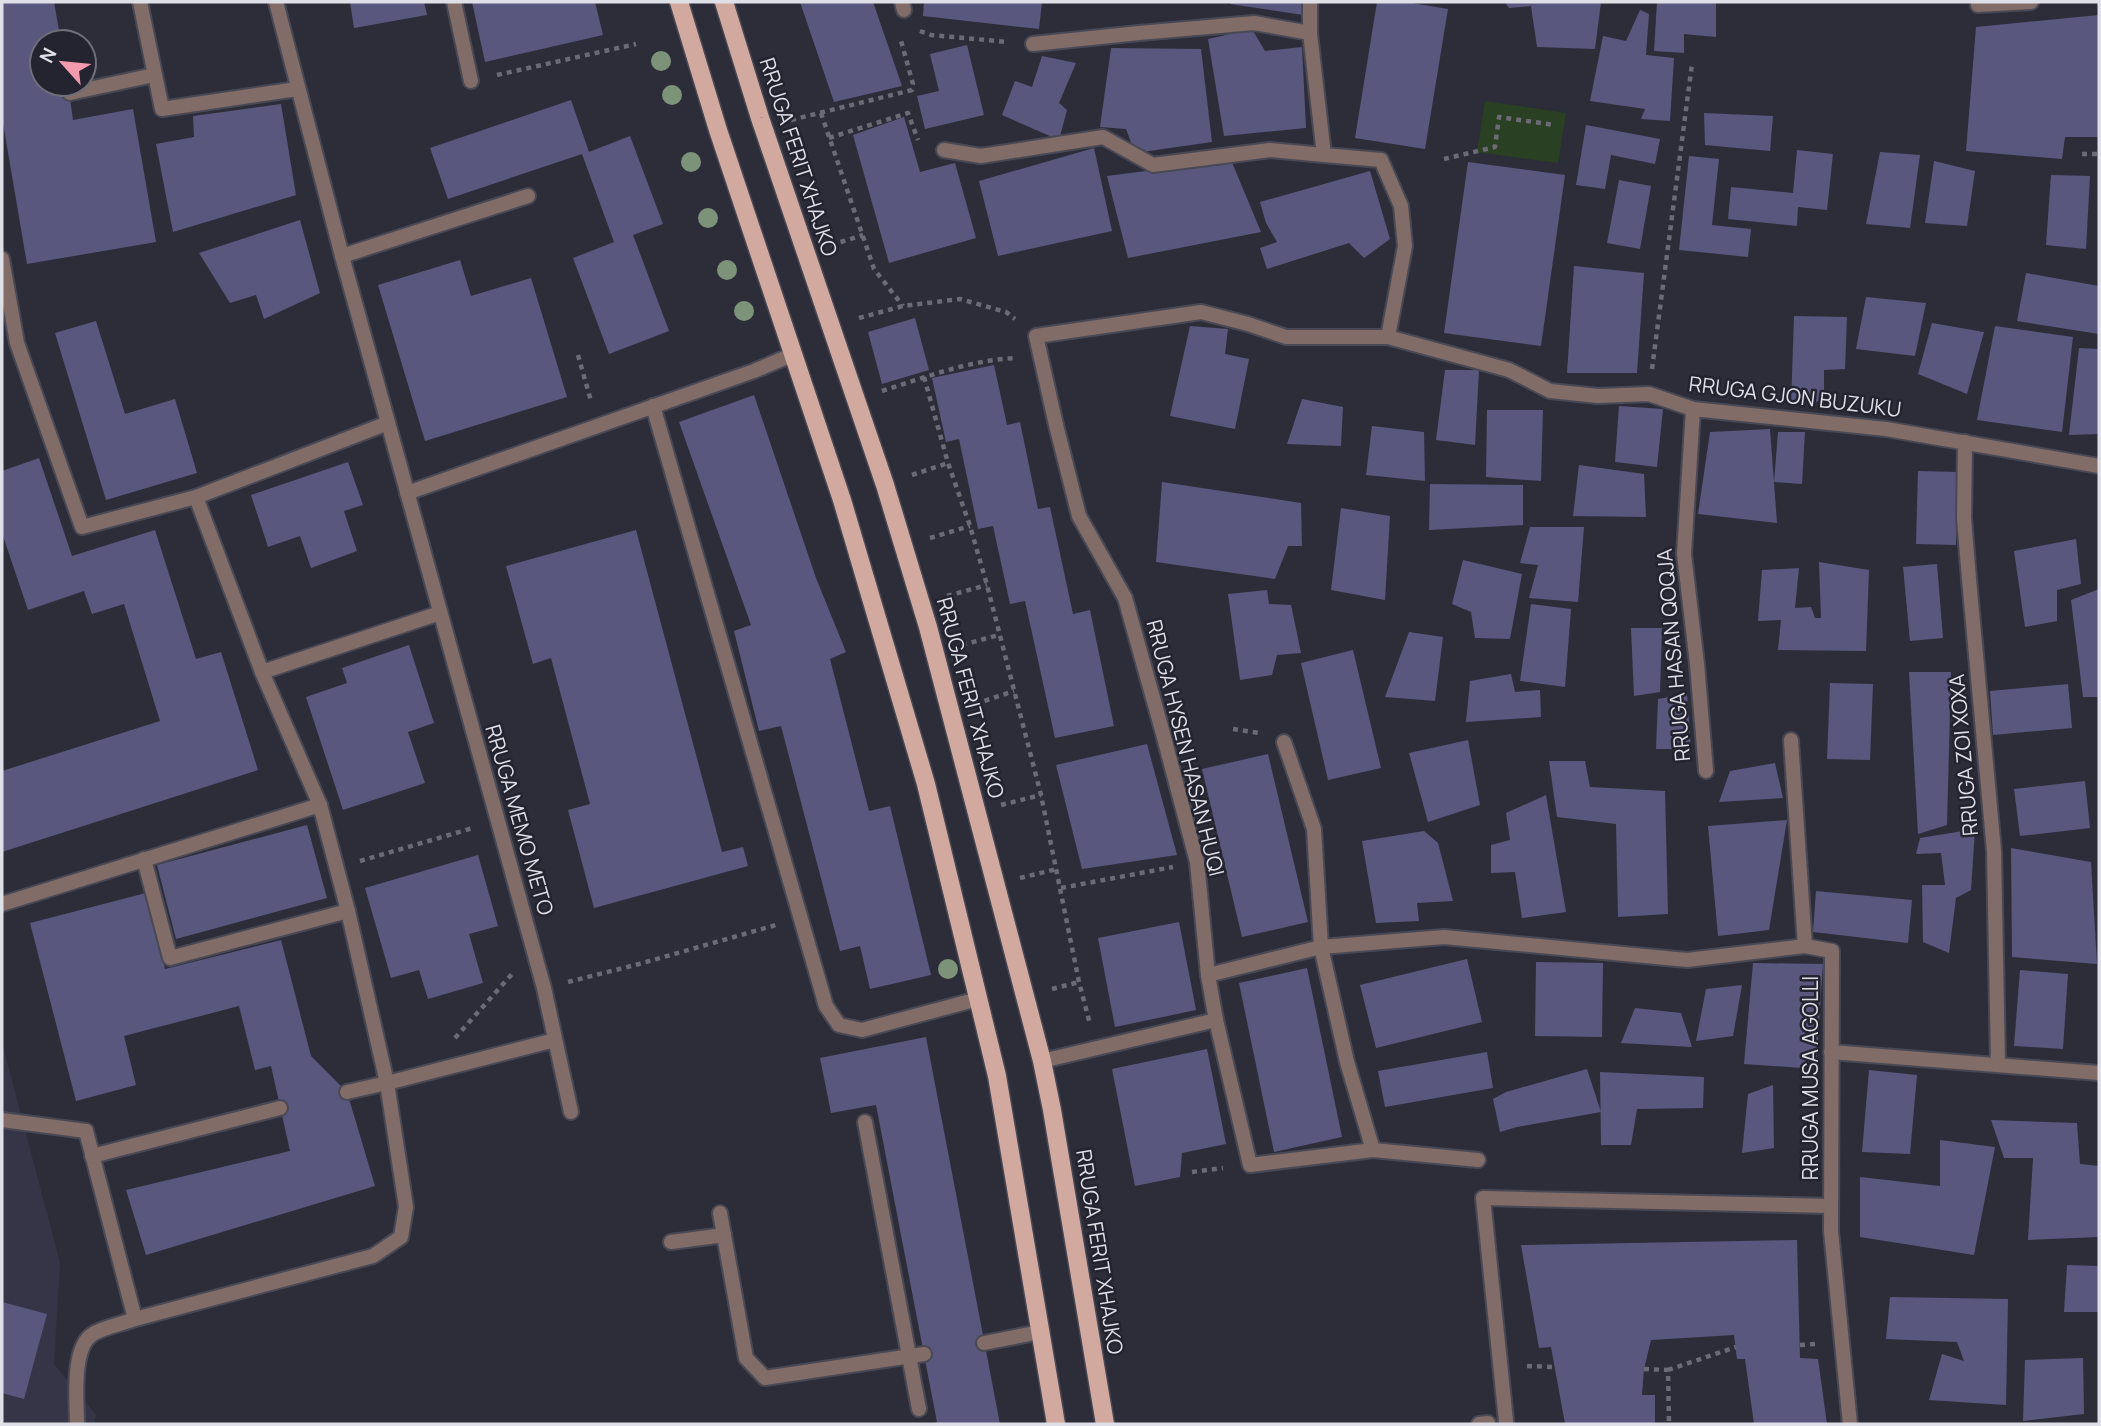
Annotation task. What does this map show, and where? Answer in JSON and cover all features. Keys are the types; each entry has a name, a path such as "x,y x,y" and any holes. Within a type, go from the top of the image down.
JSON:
{"main road":[{"path":"679,2 718,130 846,513 923,771 997,1076 1056,1424"},
{"name":"RRUGA FERIT XHAJKO","path":"724,2 760,118 885,485 929,626 1042,1061 1105,1424"}],"street":[{"path":"141,2 162,109 297,89"},
{"name":"RRUGA MEMO METO","path":"276,2 342,256 544,988 572,1112"},
{"path":"454,2 471,81"},
{"path":"1310,2 1310,33 1324,155"},
{"path":"1978,5 2031,2"},
{"path":"1033,44 1254,23 1310,33"},
{"path":"98,87 154,75"},
{"path":"944,150 981,156 1104,137 1153,166 1270,149 1381,160 1401,206 1405,246 1388,337"},
{"path":"342,256 528,196"},
{"path":"2,259 17,343 82,527 195,497 388,424"},
{"name":"RRUGA GJON BUZUKU","path":"1036,336 1201,312 1286,337 1388,337 1508,370 1550,391 1598,396 1649,394 1693,409 1886,429 2099,466"},
{"name":"RRUGA HYSEN HASAN HUQI","path":"1036,336 1079,516 1125,598 1197,862 1208,975 1250,1165 1373,1150 1478,1160"},
{"path":"407,493 754,371 794,354"},
{"path":"653,406 826,1006 839,1025 862,1030 978,999"},
{"name":"RRUGA HASAN QOQJA","path":"1693,409 1684,554 1706,771"},
{"name":"RRUGA ZOI XOXA","path":"1965,442 1968,567 1994,851 1998,1064"},
{"path":"77,1424 79,1357 83,1344 92,1334 135,1319 373,1256 401,1237 406,1207 387,1083 348,911 320,804 262,672 195,497"},
{"path":"262,672 440,613"},
{"path":"1791,740 1805,946"},
{"path":"1284,742 1314,829 1321,947 1347,1062 1373,1150"},
{"path":"2,904 320,804"},
{"path":"144,859 170,958 348,911"},
{"name":"RRUGA MUSA AGOLLI","path":"1208,975 1321,947 1444,937 1687,960 1805,946 1832,951 1831,1231 1850,1424"},
{"path":"1042,1061 1216,1020"},
{"path":"347,1092 555,1040"},
{"path":"1831,1052 2099,1073"},
{"path":"92,1156 280,1108"},
{"path":"2,1120 86,1131 135,1319"},
{"path":"865,1122 917,1356 919,1409"},
{"path":"1506,1421 1483,1198 1831,1206"},
{"path":"720,1213 747,1358 765,1378 917,1356"},
{"path":"671,1242 724,1235"},
{"path":"984,1343 1040,1332"}],"path":[{"path":"786,121 912,90 913,84 897,27"},
{"path":"931,35 1033,44"},
{"path":"471,81 636,44"},
{"path":"1649,394 1692,64"},
{"path":"821,113 874,268 903,306"},
{"path":"829,138 908,113 919,145 944,150"},
{"path":"1444,159 1495,147 1499,117 1555,125"},
{"path":"2082,154 2099,154"},
{"path":"827,246 863,235"},
{"path":"851,320 903,306 960,299 1006,312 1036,336"},
{"path":"578,355 598,426"},
{"path":"875,394 990,359 1041,357"},
{"path":"924,377 987,585 1041,795 1079,982 1096,1048"},
{"path":"903,479 948,463"},
{"path":"922,541 970,526"},
{"path":"940,598 987,585"},
{"path":"955,647 999,635"},
{"path":"970,705 1014,691"},
{"path":"997,806 1041,795"},
{"path":"336,868 497,820"},
{"path":"1060,888 1197,862"},
{"path":"1016,879 1057,869"},
{"path":"544,988 801,918"},
{"path":"422,1074 533,949"},
{"path":"1045,991 1079,982"},
{"path":"1800,1345 1813,1344"},
{"path":"1644,1369 1668,1370 1736,1347"},
{"path":"1668,1370 1669,1424"}],"shaded area":[{"path":"2,1043 60,1263 54,1364 96,1415 94,1424 2,1424"}],"green space":[{"path":"1485,101 1566,113 1558,163 1477,152"}],"building":[{"path":"2,2 54,2 59,28 28,28 28,98 70,98 73,120 133,109 156,242 27,264 2,117"},
{"path":"350,2 424,2 427,15 354,28"},
{"path":"472,2 595,2 603,35 485,62"},
{"path":"800,2 873,2 902,86 834,102"},
{"path":"924,2 1042,2 1039,29 923,16"},
{"path":"1308,2 1310,16 1230,4"},
{"path":"1377,2 1406,2 1448,9 1425,149 1355,138"},
{"path":"1505,2 1601,2 1595,49 1537,47 1531,6 1509,8"},
{"path":"1657,2 1716,2 1716,37 1684,34 1684,53 1654,51"},
{"path":"1640,10 1649,14 1646,55 1674,58 1670,121 1641,119 1645,109 1590,101 1603,36 1626,41"},
{"path":"2099,15 2099,137 2065,137 2062,159 1966,151 1976,27"},
{"path":"1252,29 1265,51 1302,47 1306,128 1224,136 1208,39"},
{"path":"967,45 984,115 925,129 917,96 939,91 930,54"},
{"path":"1111,48 1201,49 1212,142 1135,153 1126,129 1100,127"},
{"path":"1042,56 1076,63 1059,103 1067,110 1059,140 1002,115 1015,81 1032,87"},
{"path":"571,100 589,152 630,136 663,224 633,235 669,331 609,354 573,258 614,242 582,154 448,199 430,148"},
{"path":"281,104 296,195 173,232 156,144 194,137 193,116"},
{"path":"1704,113 1773,116 1770,151 1705,145"},
{"path":"904,117 920,172 955,163 976,238 889,263 853,135"},
{"path":"1586,125 1660,139 1655,164 1611,155 1605,189 1576,185"},
{"path":"1094,148 1112,231 998,256 979,181"},
{"path":"1797,150 1833,154 1827,210 1798,207 1797,226 1728,219 1731,187 1793,193"},
{"path":"1880,152 1920,155 1910,228 1866,224"},
{"path":"1689,156 1719,159 1712,225 1751,229 1748,257 1679,250"},
{"path":"1231,160 1261,232 1128,258 1107,176"},
{"path":"1934,161 1975,171 1967,226 1925,223"},
{"path":"1468,162 1565,175 1541,346 1444,333"},
{"path":"1370,171 1390,239 1364,258 1349,243 1267,269 1260,248 1277,242 1266,223 1260,202"},
{"path":"2051,175 2090,176 2086,249 2046,245"},
{"path":"1619,180 1651,186 1640,249 1607,243"},
{"path":"300,220 320,293 264,319 256,295 230,303 199,253"},
{"path":"460,260 471,296 531,278 567,397 425,441 378,285"},
{"path":"1574,266 1644,273 1637,373 1567,373"},
{"path":"2026,273 2099,286 2099,334 2017,321"},
{"path":"1866,297 1926,303 1915,356 1856,349"},
{"path":"1794,316 1847,317 1845,369 1824,370 1824,401 1791,404"},
{"path":"915,318 929,370 882,384 868,332"},
{"path":"96,321 125,414 175,399 197,473 106,500 55,333"},
{"path":"1932,323 1984,332 1967,394 1918,374"},
{"path":"1190,326 1228,329 1225,354 1249,359 1235,429 1170,416"},
{"path":"1995,326 2073,337 2062,432 1977,420"},
{"path":"2079,348 2099,349 2099,434 2069,435"},
{"path":"994,365 1007,425 1020,422 1038,509 1050,507 1073,614 1090,610 1114,726 1055,738 1025,601 1010,604 993,526 978,529 959,439 946,442 932,378"},
{"path":"1445,370 1479,370 1475,445 1436,440"},
{"path":"754,395 816,578 846,652 830,659 869,811 890,806 931,975 870,989 860,946 840,951 781,726 759,731 734,631 751,625 679,422"},
{"path":"1302,399 1343,407 1341,446 1287,444"},
{"path":"1619,406 1663,409 1657,467 1615,462"},
{"path":"1487,410 1543,410 1541,481 1486,477"},
{"path":"1372,426 1424,432 1425,481 1366,475"},
{"path":"1770,429 1777,523 1698,514 1710,432"},
{"path":"1778,432 1805,432 1802,484 1774,482"},
{"path":"39,458 72,556 155,530 196,659 221,652 258,770 2,852 2,771 160,721 124,604 92,614 84,591 28,610 2,533 2,471"},
{"path":"348,462 363,505 344,511 357,551 311,568 300,536 268,547 251,495"},
{"path":"1579,465 1644,474 1646,517 1573,516"},
{"path":"1918,471 1957,472 1956,545 1916,544"},
{"path":"1162,482 1301,503 1302,546 1288,546 1275,579 1156,562"},
{"path":"1430,484 1523,485 1523,525 1429,530"},
{"path":"1341,508 1390,516 1385,600 1331,590"},
{"path":"1530,527 1584,527 1578,602 1529,598 1538,565 1520,563"},
{"path":"636,530 722,852 743,847 748,866 594,908 568,810 590,804 551,658 533,664 506,566"},
{"path":"2076,539 2081,584 2057,590 2057,621 2025,627 2014,551"},
{"path":"1463,560 1522,574 1510,639 1475,638 1471,612 1452,604"},
{"path":"1819,562 1869,570 1866,651 1778,650 1781,620 1758,621 1762,570 1799,568 1795,608 1811,607 1815,618 1821,618"},
{"path":"1937,564 1943,638 1910,641 1903,567"},
{"path":"2099,589 2099,697 2083,697 2071,600"},
{"path":"1267,590 1269,604 1291,605 1301,653 1277,655 1272,675 1240,680 1228,594"},
{"path":"1531,604 1571,609 1565,687 1520,681"},
{"path":"1631,628 1662,628 1660,692 1634,696"},
{"path":"1409,632 1443,637 1435,701 1385,697"},
{"path":"409,645 434,723 408,732 425,783 343,810 306,697 347,683 342,668"},
{"path":"1353,650 1381,768 1328,780 1301,663"},
{"path":"1909,672 1951,672 1947,825 1918,834"},
{"path":"1511,674 1515,692 1540,690 1541,717 1466,722 1470,681"},
{"path":"1830,683 1873,684 1870,760 1827,759"},
{"path":"2068,684 2072,728 1993,735 1990,691"},
{"path":"1687,694 1691,749 1656,749 1658,699"},
{"path":"1468,740 1480,805 1428,822 1409,753"},
{"path":"1147,744 1177,855 1082,869 1056,765"},
{"path":"1268,754 1308,922 1242,937 1202,769"},
{"path":"1549,761 1585,761 1590,787 1665,791 1668,914 1618,917 1616,824 1557,817"},
{"path":"1775,763 1783,798 1719,802 1730,771"},
{"path":"2085,781 2090,828 2020,836 2014,789"},
{"path":"1546,795 1566,912 1522,918 1515,872 1491,873 1491,845 1510,840 1506,813"},
{"path":"1787,820 1769,930 1718,936 1708,826"},
{"path":"307,825 327,898 176,939 157,865"},
{"path":"1975,829 1971,890 1956,898 1949,953 1923,942 1922,885 1945,885 1941,853 1916,854 1920,838"},
{"path":"1424,831 1438,843 1453,901 1417,903 1419,921 1376,923 1362,841"},
{"path":"2011,848 2091,862 2097,964 2012,957"},
{"path":"478,855 498,926 469,934 483,983 428,999 419,970 391,978 365,888"},
{"path":"1816,891 1912,900 1908,943 1813,932"},
{"path":"146,893 165,969 281,940 311,1056 347,1092 375,1186 146,1255 126,1190 290,1151 271,1066 255,1070 239,1006 124,1036 136,1085 76,1101 30,923"},
{"path":"1179,922 1196,1010 1115,1027 1098,938"},
{"path":"1467,959 1482,1022 1376,1048 1360,985"},
{"path":"1536,962 1603,963 1602,1037 1535,1036"},
{"path":"1753,963 1823,964 1816,1069 1744,1064"},
{"path":"1307,968 1342,1137 1274,1152 1239,983"},
{"path":"2020,970 2068,974 2063,1049 2014,1046"},
{"path":"1742,985 1733,1036 1696,1041 1706,989"},
{"path":"1635,1008 1681,1013 1692,1047 1621,1043"},
{"path":"926,1037 1000,1424 931,1424 937,1422 876,1105 831,1113 820,1058"},
{"path":"1207,1049 1226,1144 1182,1153 1180,1177 1135,1186 1112,1069"},
{"path":"1487,1052 1493,1088 1385,1107 1378,1071"},
{"path":"1587,1069 1601,1112 1500,1132 1493,1099 1506,1092"},
{"path":"1869,1070 1917,1075 1910,1154 1862,1152"},
{"path":"1600,1072 1704,1077 1703,1108 1637,1109 1631,1145 1601,1145"},
{"path":"1773,1085 1774,1148 1742,1153 1748,1094"},
{"path":"1991,1120 2077,1123 2080,1164 2099,1166 2099,1237 2028,1240 2033,1158 2004,1158"},
{"path":"1940,1140 1995,1147 1974,1255 1860,1237 1860,1177 1940,1186"},
{"path":"1797,1240 1800,1358 1818,1359 1827,1424 1754,1424 1745,1359 1737,1359 1734,1335 1651,1340 1644,1369 1642,1395 1655,1395 1655,1424 1565,1424 1551,1347 1539,1348 1521,1245"},
{"path":"2067,1265 2099,1266 2099,1312 2064,1312"},
{"path":"1890,1297 2008,1299 2006,1405 1929,1400 1942,1354 1964,1361 1957,1342 1886,1339"},
{"path":"2,1302 47,1314 24,1399 2,1393"},
{"path":"2083,1358 2084,1414 2023,1421 2025,1360"}]}
